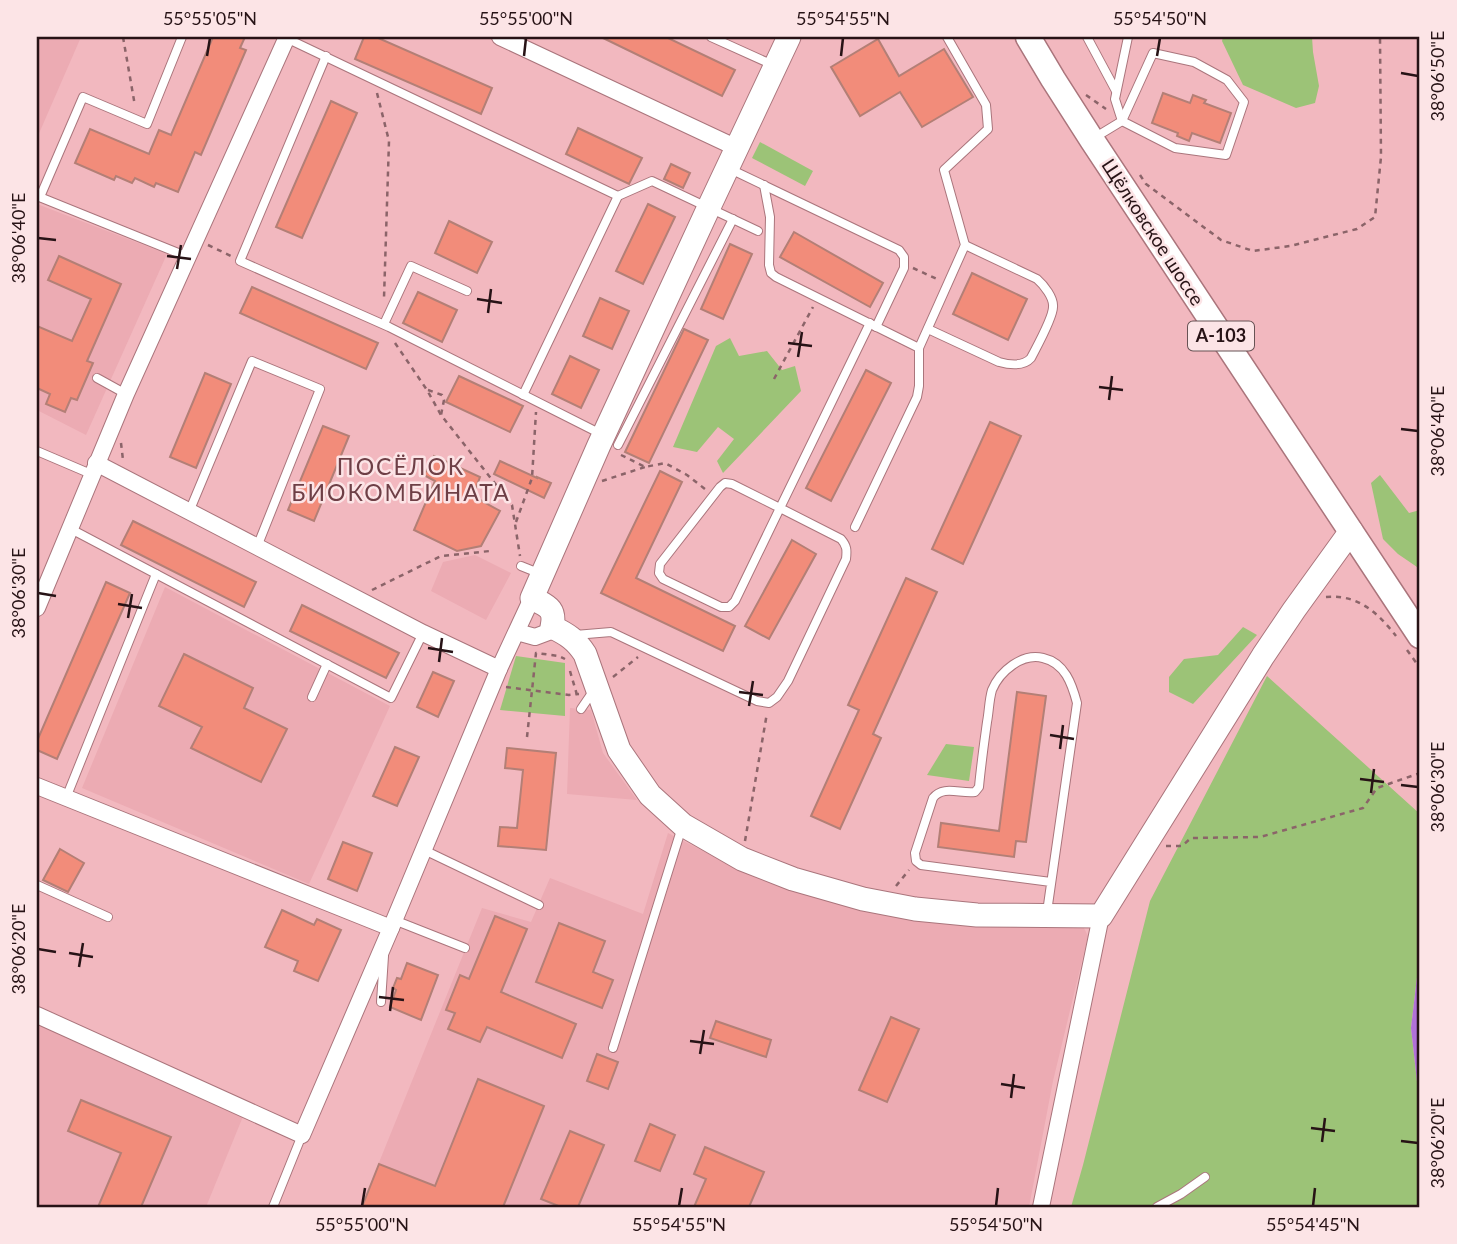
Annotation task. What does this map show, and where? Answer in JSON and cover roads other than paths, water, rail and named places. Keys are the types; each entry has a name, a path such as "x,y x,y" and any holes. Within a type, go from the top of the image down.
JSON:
{"main road":[{"name":"Щёлковское шоссе","path":"1028,37 1092,140 1351,531 1408,641"}],"street":[{"path":"37,608 126,394 286,37"},
{"path":"500,37 732,158"},
{"path":"37,1015 302,1135 496,676 581,487 607,442 709,207 789,37"},
{"path":"94,469 189,512 356,597 496,676"},
{"path":"1041,1207 1101,916 1263,656 1351,531"},
{"path":"532,598 550,608 561,631 578,642 585,654 619,750 650,795 683,825 742,859 793,879 863,899 881,908 977,915 1101,916"},
{"path":"517,632 535,637 551,631 561,631"},
{"path":"37,786 393,924"}],"lane":[{"path":"182,37 147,124 83,97 38,196 188,257"},
{"path":"286,37 618,196"},
{"path":"711,37 776,66"},
{"path":"855,527 917,397 919,348 965,245 944,170 988,129 986,105 947,37"},
{"path":"1087,37 1116,91"},
{"path":"1092,140 1122,121 1153,53 1195,62 1227,80 1244,102 1226,155 1175,148 1122,121 1115,99 1128,37"},
{"path":"326,56 240,261 386,325 537,402 607,442 733,219"},
{"path":"561,631 611,632 757,701 769,703 777,697 788,681 846,559 847,550 841,539 780,508 732,484 726,483 713,495 660,564 659,573 663,579 721,607 729,607 735,601 780,508 904,268 904,257 898,250 764,185 732,158"},
{"path":"523,396 618,196 652,181 758,231"},
{"path":"764,185 770,217 771,273 919,348"},
{"path":"928,328 999,362 1022,364 1031,358 1053,312 1052,301 1037,279 965,245"},
{"path":"386,325 411,266 467,291"},
{"path":"189,512 253,361 320,389 257,548"},
{"path":"97,378 126,394"},
{"path":"37,451 94,469"},
{"path":"69,528 391,698 423,633"},
{"path":"521,566 542,575"},
{"path":"66,798 156,574"},
{"path":"1047,915 1077,703 1073,687 1063,669 1054,661 1030,657 999,676 991,692 979,787 970,793 945,790 937,792 915,853 916,861 921,866 1051,882"},
{"path":"312,697 327,664"},
{"path":"581,709 596,687"},
{"path":"613,1048 683,825"},
{"path":"424,850 539,905"},
{"path":"37,885 108,917"},
{"path":"393,924 465,948"},
{"path":"381,1002 384,943"},
{"path":"273,1207 302,1135"},
{"path":"1157,1207 1205,1177"}],"district":[{"name":"ПОСЁЛОК БИОКОМБИНАТА","path":"401,480"}]}
